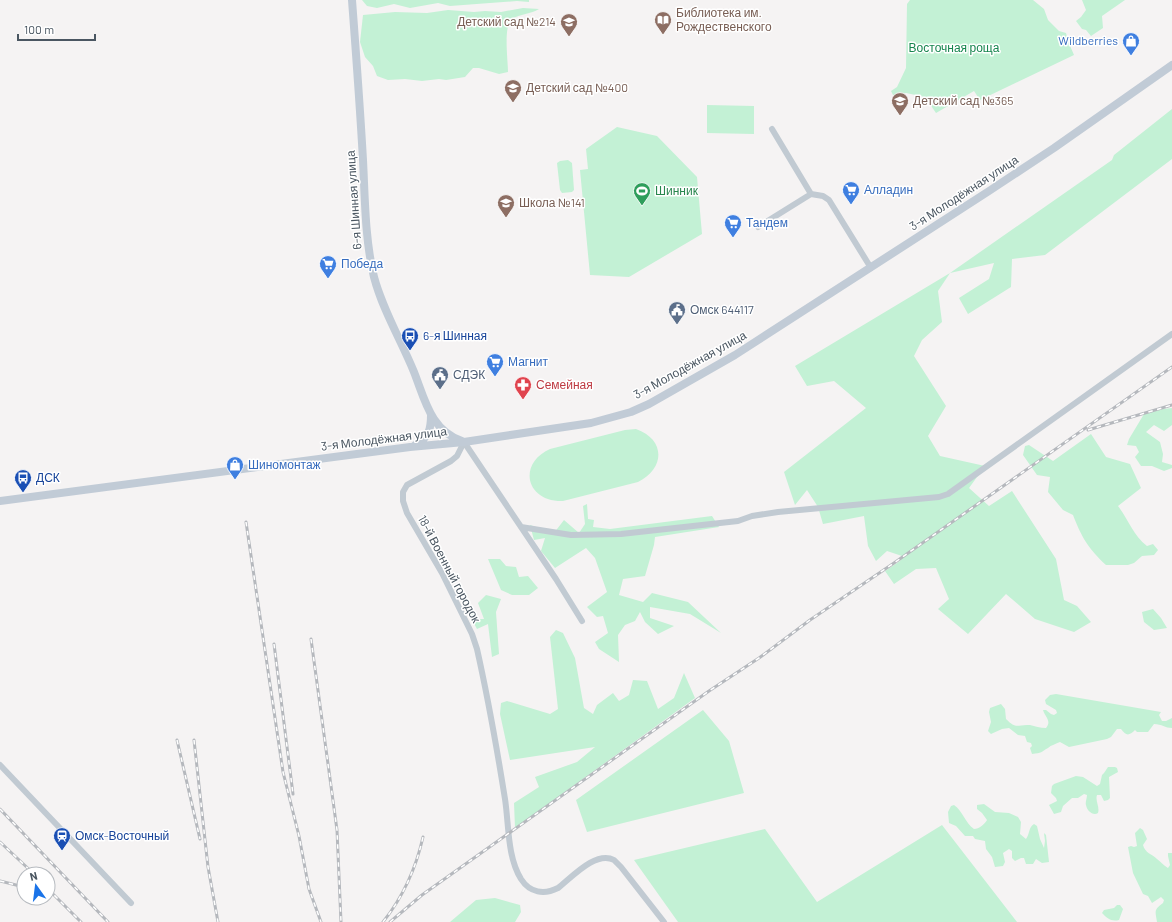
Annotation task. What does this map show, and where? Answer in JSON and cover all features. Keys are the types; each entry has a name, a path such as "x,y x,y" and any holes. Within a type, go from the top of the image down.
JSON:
{"main road":[{"name":"6-я Шинная улица","path":"352,0 359,87 368,243 371,263 385,312 410,362 431,415 446,434 464,442"},
{"name":"3-я Молодёжная улица","path":"0,501 410,447 464,442 591,423 631,412 649,404 735,355 871,268 1054,148 1172,65"},
{"path":"410,447 423,441 429,433 431,427 431,415"}],"street":[{"path":"772,129 811,194"},
{"path":"758,227 811,194 823,196 829,200 871,268"},
{"path":"521,527 571,535 621,534 738,520 778,512 939,498 948,494 1172,334"},
{"path":"464,442 556,579 582,622"},
{"name":"18-й Военный городок","path":"464,442 457,456 451,461 407,485 403,492 403,501 407,513 442,573 472,634 477,649 502,778 512,856 516,869 521,879 528,887 540,892 552,891 558,888 589,863 604,858 614,860 664,922"},
{"path":"0,765 131,903"}],"green space":[{"path":"362,0 529,0 529,2 517,1 450,6 438,3 410,8 394,4 377,8 367,6"},
{"name":"Восточная роща","path":"910,0 1033,0 1044,9 1048,20 1059,31 1066,33 1074,55 980,100 974,91 936,113 925,97 906,93 893,95 891,91 897,87 906,68 907,4"},
{"path":"1082,0 1125,0 1102,16 1103,28 1091,36 1086,30 1082,29 1076,21 1086,10"},
{"path":"523,8 539,9 515,17 509,23 507,36 508,72 499,74 479,68 473,68 465,77 446,80 388,80 377,76 373,66 365,57 360,42 363,15 395,12 427,13 448,10 501,12"},
{"path":"707,105 754,106 754,134 707,133"},
{"path":"1172,109 1172,159 1045,255 1012,259 1011,287 968,314 959,298 989,279 994,263 950,273 1112,160 1114,155"},
{"name":"Шинник","path":"617,127 657,136 697,177 702,234 629,277 590,275 580,170 588,169 586,149"},
{"path":"568,160 572,163 574,190 572,192 562,193 560,190 557,163"},
{"path":"950,273 938,291 942,322 922,340 914,356 946,406 928,436 940,456 985,466 969,488 989,506 1012,491 1056,559 1064,600 1077,606 1091,622 1074,632 1035,619 1006,594 968,634 938,609 949,599 936,568 916,569 894,584 885,571 900,561 902,556 887,551 876,561 868,546 864,516 823,524 818,507 807,490 795,505 784,472 866,408 834,381 807,386 795,366"},
{"path":"1172,408 1172,425 1164,431 1154,425 1146,432 1160,442 1163,454 1162,462 1172,465 1172,468 1164,471 1152,466 1141,466 1135,457 1139,452 1136,446 1127,445 1129,439 1144,414"},
{"path":"636,429 646,434 652,440 657,446 658,454 654,469 638,482 563,501 550,500 534,489 530,481 530,472 533,464 540,456 550,449 625,430"},
{"path":"1091,434 1106,457 1130,464 1141,488 1118,506 1142,542 1147,546 1153,544 1158,550 1154,555 1142,556 1134,563 1128,565 1106,565 1086,542 1073,515 1063,510 1048,492 1050,477 1037,475 1023,455 1025,446 1029,445 1053,461"},
{"path":"587,504 588,519 594,520 593,527 610,529 712,516 719,527 655,537 645,576 623,579 619,595 643,602 652,593 688,602 721,633 690,614 650,607 650,618 674,626 658,634 645,622 640,612 635,621 625,625 618,635 619,662 599,649 595,642 608,633 603,616 597,617 587,607 607,592 595,558 586,548 555,568 541,551 545,538 534,540 530,525 554,533 564,520 579,533 585,524 583,506"},
{"path":"488,559 500,559 506,566 516,567 519,577 528,576 538,588 529,595 512,595 501,590"},
{"path":"486,595 501,599 496,612 499,654 492,657 488,624 477,629 464,605 467,603 478,619 484,619 478,603"},
{"path":"1153,609 1167,628 1154,630 1144,622 1142,612"},
{"path":"556,630 563,633 575,658 584,708 593,714 597,705 613,693 619,701 629,695 633,680 647,681 658,709 674,698 684,673 695,698 515,828 514,803 539,787 535,777 577,762 595,747 510,760 500,714 501,703 507,701 550,714 558,709 550,637"},
{"path":"1056,694 1161,712 1159,715 1162,721 1172,718 1172,728 1154,724 1148,732 1137,732 1135,730 1128,734 1124,733 1121,729 1117,729 1111,737 1107,739 1069,747 1060,742 1041,752 1032,754 1030,748 1032,746 1031,743 1027,742 1025,736 1018,735 1009,728 1002,729 991,734 988,731 991,722 989,712 990,708 1001,704 1005,709 1006,719 1013,724 1017,726 1030,725 1046,728 1048,726 1048,721 1043,710 1046,710 1054,715 1057,713 1056,710 1046,704 1045,700 1050,695"},
{"path":"703,710 729,741 744,793 587,832 576,800"},
{"path":"1108,767 1117,768 1118,772 1109,777 1110,798 1104,801 1101,795 1097,795 1098,813 1096,814 1090,812 1086,804 1087,795 1084,794 1078,798 1072,798 1063,806 1061,812 1054,814 1049,805 1057,801 1051,793 1052,786 1054,784 1076,776 1083,777 1097,786 1100,784 1102,775"},
{"path":"984,804 995,812 1009,813 1018,817 1021,822 1020,834 1026,839 1032,826 1034,824 1037,826 1044,848 1044,833 1046,835 1049,862 1042,863 1036,859 1033,864 1026,864 1024,858 1015,861 1012,858 1012,851 1009,849 1003,853 1005,862 1003,866 995,867 992,857 986,849 985,841 975,839 973,836 965,836 956,826 949,823 948,812 951,806 954,805 960,810 968,824 974,829 980,827 987,820 977,809 977,805"},
{"path":"942,825 1017,922 678,922 634,860 765,829 817,902"},
{"path":"1140,828 1143,830 1147,839 1143,845 1145,850 1168,868 1170,865 1168,853 1172,853 1172,922 1157,922 1156,911 1164,900 1161,897 1152,903 1148,896 1143,894 1133,873 1128,847 1137,846 1135,833"},
{"path":"495,898 520,905 521,912 515,922 450,922 476,900"},
{"path":"1117,905 1120,905 1123,909 1119,920 1111,920 1102,913 1104,910 1114,908"}],"railway":[{"path":"390,922 422,895 709,691 759,658 810,620 894,563 1172,367"},
{"path":"1088,430 1172,405"},
{"path":"246,522 283,772 299,836 309,889 321,922"},
{"path":"311,639 337,830 341,922"},
{"path":"274,644 293,794"},
{"path":"177,740 200,839"},
{"path":"194,740 208,867 218,922"},
{"path":"0,809 108,922"},
{"path":"383,922 397,903 408,882 417,860 423,837"},
{"path":"0,842 26,866"},
{"path":"0,881 16,885"},
{"path":"56,897 81,922"}],"place":[{"name":"Библиотека им. Рождественского","path":"663,35"},
{"name":"Детский сад №214","path":"569,37"},
{"name":"Wildberries","path":"1131,56"},
{"name":"Детский сад №400","path":"513,103"},
{"name":"Детский сад №365","path":"900,116"},
{"name":"Алладин","path":"851,205"},
{"name":"Шинник","path":"642,206"},
{"name":"Школа №141","path":"506,218"},
{"name":"Тандем","path":"733,238"},
{"name":"Победа","path":"328,279"},
{"name":"Омск 644117","path":"677,325"},
{"name":"6-я Шинная","path":"410,351"},
{"name":"Магнит","path":"495,377"},
{"name":"СДЭК","path":"440,390"},
{"name":"Семейная","path":"523,400"},
{"name":"Шиномонтаж","path":"235,480"},
{"name":"ДСК","path":"23,493"},
{"name":"Омск-Восточный","path":"62,851"}]}
